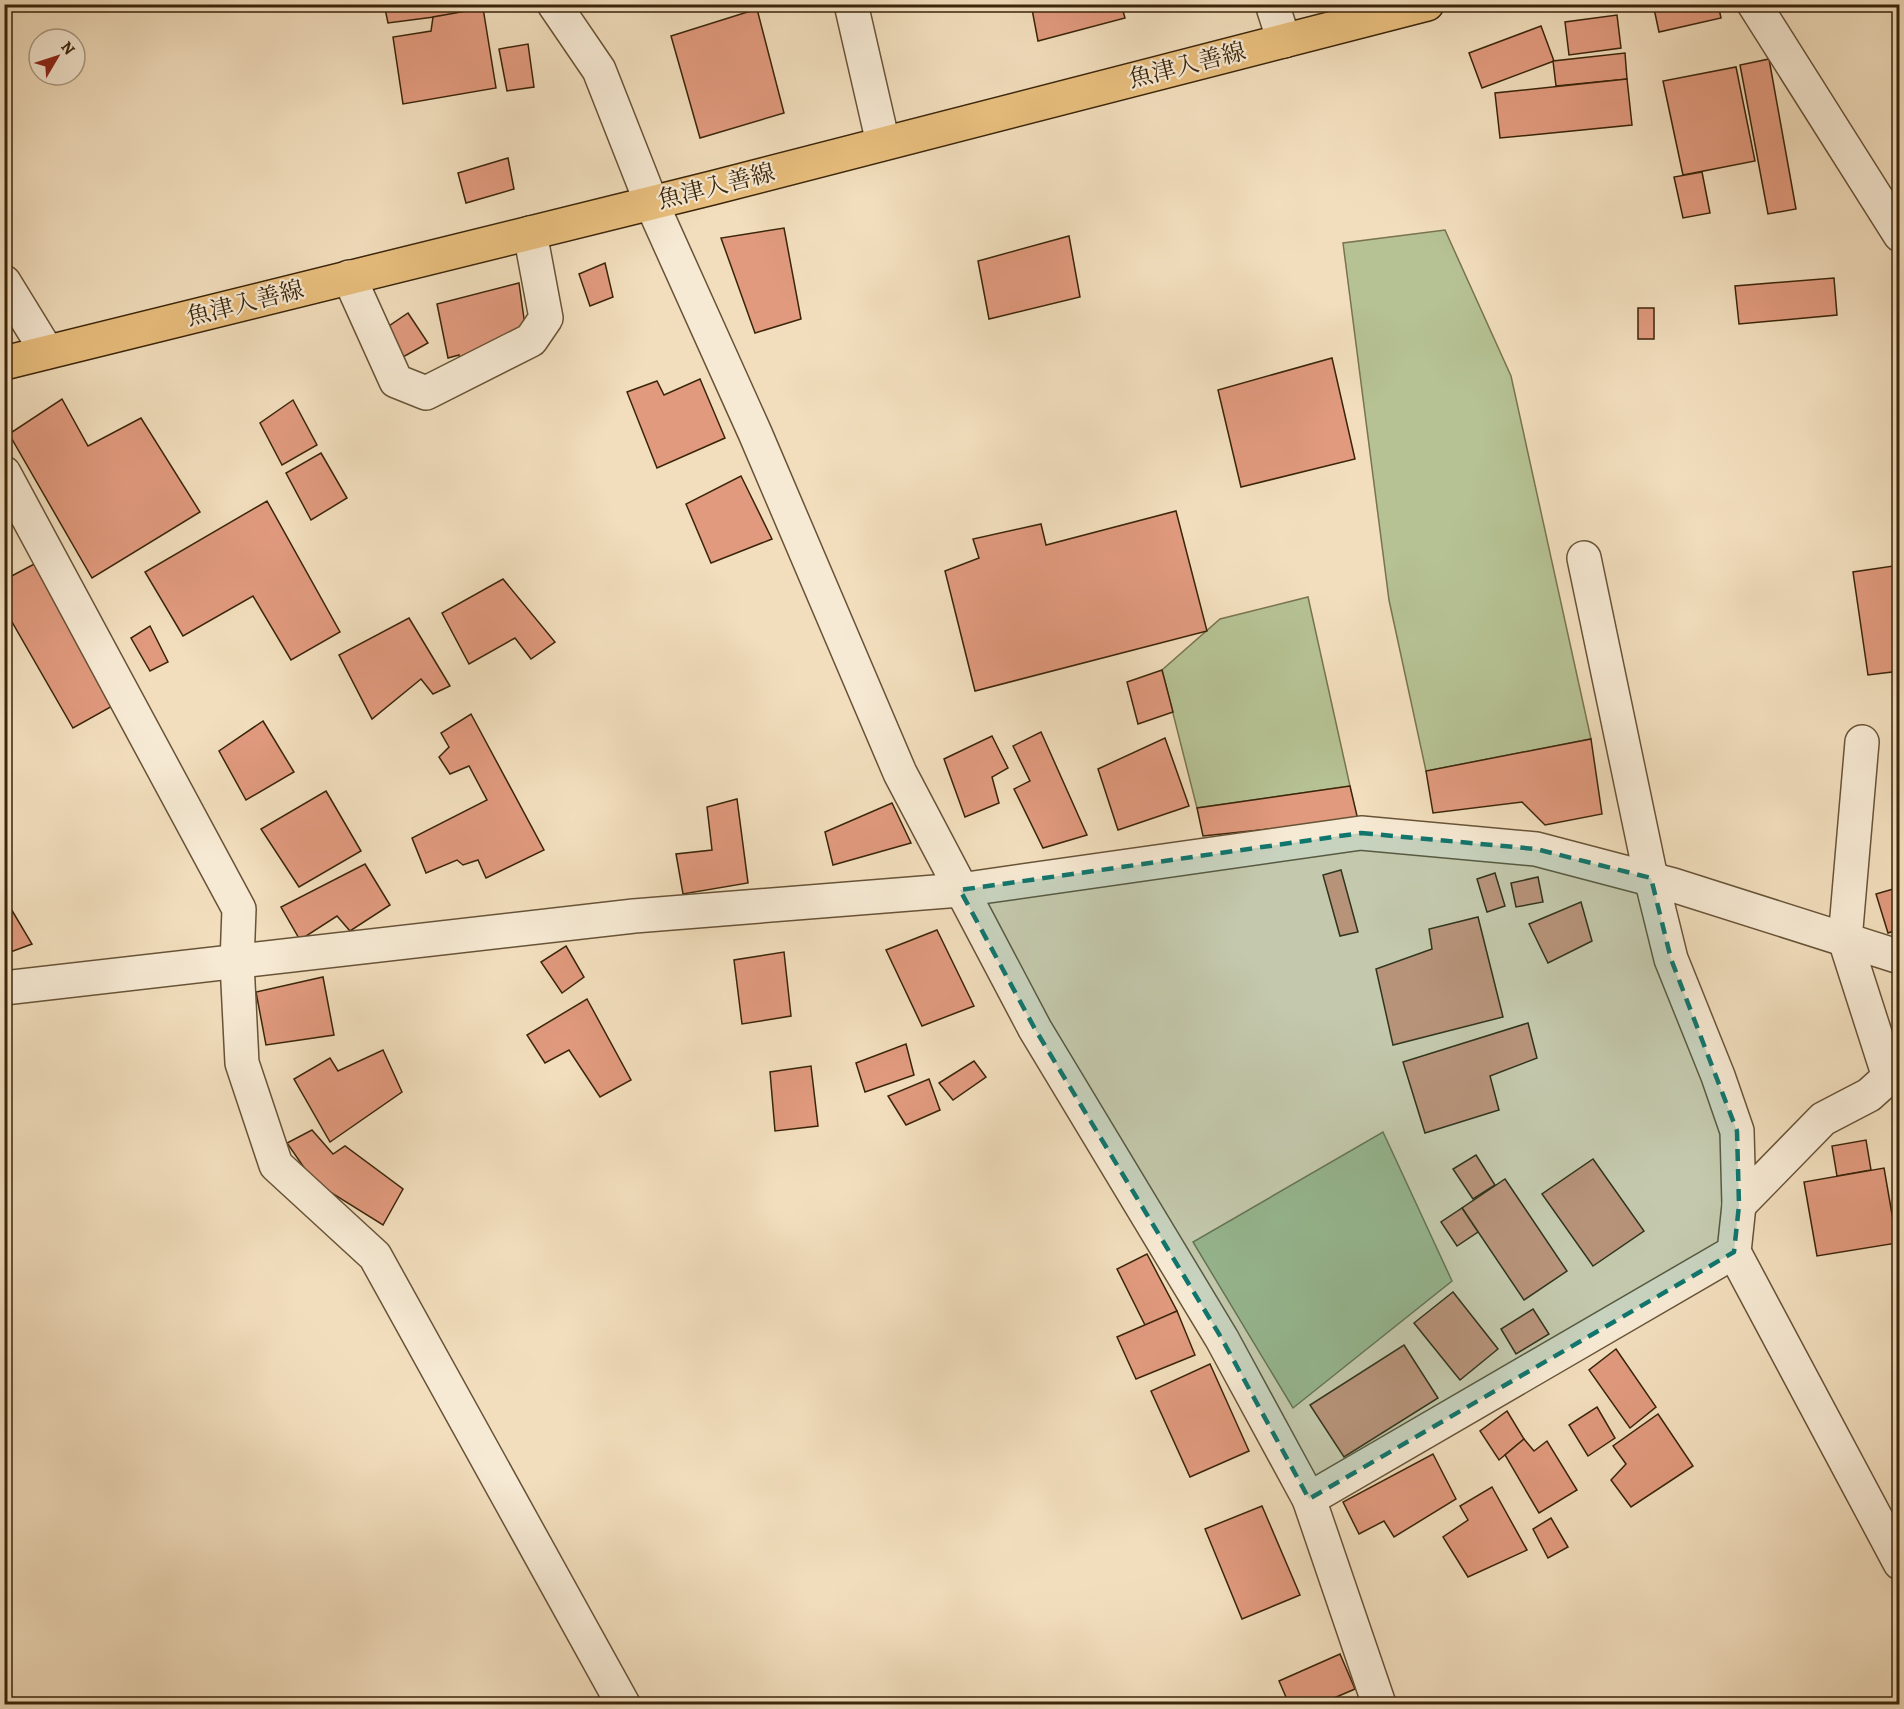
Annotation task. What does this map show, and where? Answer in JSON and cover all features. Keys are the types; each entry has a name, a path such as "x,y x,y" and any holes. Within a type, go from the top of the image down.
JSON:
{"main road":[{"name":"魚津入善線","path":"4,363 651,202 1427,4"}],"street":[{"path":"554,4 599,70 651,202 755,433 900,773 1035,1029 1222,1338 1309,1499 1379,1704"},
{"path":"851,4 883,143"},
{"path":"1272,4 1284,40"},
{"path":"1754,4 1899,235"},
{"path":"350,277 396,381 426,393 531,340 546,318 530,232"},
{"path":"4,282 46,352"},
{"path":"4,473 239,909 237,963 242,1063 276,1165 375,1256 623,1704"},
{"path":"1584,558 1651,879 1671,959 1718,1076 1737,1131 1739,1205 1734,1252 1899,1563"},
{"path":"1739,1205 1823,1119 1869,1095 1889,1077 1845,940 1862,742"},
{"path":"4,988 634,916 960,890 1361,833 1536,849 1651,879 1899,957"},
{"path":"1309,1499 1734,1252"}],"highlighted area":[{"path":"1361,833 1536,849 1651,878 1671,959 1737,1131 1739,1205 1734,1252 1309,1499 1222,1339 1035,1029 960,890"}],"green space":[{"path":"1445,230 1511,376 1591,739 1426,771 1389,600 1343,243"},
{"path":"1308,597 1350,786 1197,808 1162,670 1220,619"},
{"path":"1383,1132 1452,1281 1293,1408 1193,1242"}],"building":[{"path":"384,4 455,4 457,14 388,23"},
{"path":"1031,4 1121,4 1125,18 1038,41"},
{"path":"1653,4 1718,4 1721,18 1659,32"},
{"path":"483,8 496,88 403,104 393,37 431,31 433,17"},
{"path":"757,9 784,113 700,138 671,36"},
{"path":"1617,15 1621,48 1569,55 1565,22"},
{"path":"1541,26 1554,61 1482,88 1469,53"},
{"path":"528,44 534,87 507,91 499,49"},
{"path":"1625,53 1627,79 1556,86 1553,61"},
{"path":"1769,59 1796,209 1768,214 1740,65"},
{"path":"1736,67 1755,161 1683,175 1663,81"},
{"path":"1627,79 1632,125 1500,138 1495,93"},
{"path":"508,158 514,189 466,203 458,173"},
{"path":"1702,172 1710,213 1683,218 1674,177"},
{"path":"784,228 801,319 755,333 721,238"},
{"path":"1069,236 1080,297 989,319 978,261"},
{"path":"605,263 613,297 590,306 579,274"},
{"path":"1834,278 1837,315 1739,324 1735,286"},
{"path":"519,283 526,333 460,362 459,355 448,358 437,304"},
{"path":"1638,308 1654,308 1654,339 1638,339"},
{"path":"408,313 428,343 403,357 386,328"},
{"path":"1332,358 1355,459 1241,487 1218,390"},
{"path":"700,379 725,438 657,468 627,392 657,381 664,395"},
{"path":"62,399 88,446 141,418 200,512 92,578 9,434"},
{"path":"293,400 317,445 282,465 260,423"},
{"path":"321,453 347,498 311,520 286,473"},
{"path":"741,476 772,539 711,563 686,504"},
{"path":"267,501 340,632 291,660 253,596 183,636 145,572"},
{"path":"1176,511 1207,631 975,691 945,571 979,558 973,539 1041,524 1046,545"},
{"path":"38,562 116,704 73,728 4,608 4,580"},
{"path":"1900,565 1900,671 1868,675 1853,572"},
{"path":"503,579 555,642 531,659 515,638 469,664 442,613"},
{"path":"409,618 450,686 433,694 421,679 372,719 339,655"},
{"path":"150,626 168,662 150,671 131,638"},
{"path":"1162,670 1173,712 1138,724 1127,682"},
{"path":"471,714 544,850 486,878 478,860 463,865 457,860 426,873 412,838 487,800 469,766 450,774 439,757 449,747 441,733"},
{"path":"263,721 294,772 246,800 219,751"},
{"path":"1041,732 1087,835 1043,848 1014,789 1030,781 1013,746"},
{"path":"992,736 1008,768 992,777 999,803 965,817 944,759"},
{"path":"1165,738 1189,806 1118,830 1098,769"},
{"path":"1591,739 1602,814 1545,825 1522,802 1433,813 1426,771"},
{"path":"1350,786 1358,820 1203,836 1197,808"},
{"path":"326,791 361,851 299,887 261,829"},
{"path":"737,799 748,883 683,894 676,854 712,850 707,807"},
{"path":"892,803 911,843 833,865 825,832"},
{"path":"365,864 390,905 350,931 337,916 300,940 281,907"},
{"path":"1341,870 1358,932 1340,936 1323,875"},
{"path":"1495,873 1505,906 1487,912 1477,879"},
{"path":"1538,877 1543,902 1516,907 1511,883"},
{"path":"1900,887 1900,929 1888,933 1876,894"},
{"path":"4,897 32,944 8,953 4,949"},
{"path":"1581,902 1592,941 1548,963 1529,924"},
{"path":"1478,917 1503,1017 1393,1045 1376,969 1432,949 1429,929"},
{"path":"937,930 974,1006 922,1026 886,950"},
{"path":"566,946 584,977 562,993 541,962"},
{"path":"784,952 791,1016 742,1024 734,960"},
{"path":"323,977 334,1035 266,1045 256,992"},
{"path":"587,999 631,1080 600,1097 569,1050 545,1063 527,1035"},
{"path":"1528,1023 1537,1058 1490,1076 1499,1110 1425,1133 1403,1062"},
{"path":"906,1044 914,1075 865,1092 856,1063"},
{"path":"383,1050 402,1092 330,1142 294,1079 330,1058 338,1071"},
{"path":"974,1061 986,1077 953,1100 939,1083"},
{"path":"811,1066 818,1126 775,1131 770,1072"},
{"path":"929,1079 940,1110 906,1125 888,1096"},
{"path":"312,1130 333,1154 345,1146 403,1189 383,1225 314,1182 287,1143"},
{"path":"1866,1140 1871,1170 1837,1176 1832,1146"},
{"path":"1476,1155 1495,1185 1473,1199 1453,1169"},
{"path":"1593,1159 1644,1231 1593,1266 1542,1194"},
{"path":"1884,1168 1897,1243 1817,1256 1804,1182"},
{"path":"1505,1179 1567,1271 1524,1300 1462,1208"},
{"path":"1462,1208 1478,1232 1457,1246 1441,1222"},
{"path":"1147,1254 1177,1311 1146,1327 1117,1269"},
{"path":"1453,1292 1498,1349 1460,1380 1414,1323"},
{"path":"1533,1309 1549,1334 1516,1354 1501,1329"},
{"path":"1177,1311 1195,1355 1136,1379 1117,1337"},
{"path":"1404,1345 1438,1398 1344,1457 1310,1405"},
{"path":"1616,1349 1656,1407 1630,1428 1589,1370"},
{"path":"1210,1364 1249,1451 1190,1477 1151,1391"},
{"path":"1597,1407 1615,1438 1588,1456 1569,1425"},
{"path":"1507,1411 1524,1439 1499,1460 1480,1431"},
{"path":"1658,1414 1693,1466 1631,1507 1611,1480 1626,1464 1613,1446"},
{"path":"1524,1439 1534,1451 1547,1441 1577,1490 1539,1513 1505,1455"},
{"path":"1433,1454 1456,1499 1394,1537 1384,1521 1359,1534 1343,1502"},
{"path":"1492,1487 1527,1550 1468,1577 1443,1537 1468,1520 1460,1506"},
{"path":"1262,1506 1300,1595 1242,1619 1205,1529"},
{"path":"1551,1518 1568,1547 1548,1558 1533,1529"},
{"path":"1340,1654 1355,1689 1320,1704 1289,1704 1279,1681"}]}
